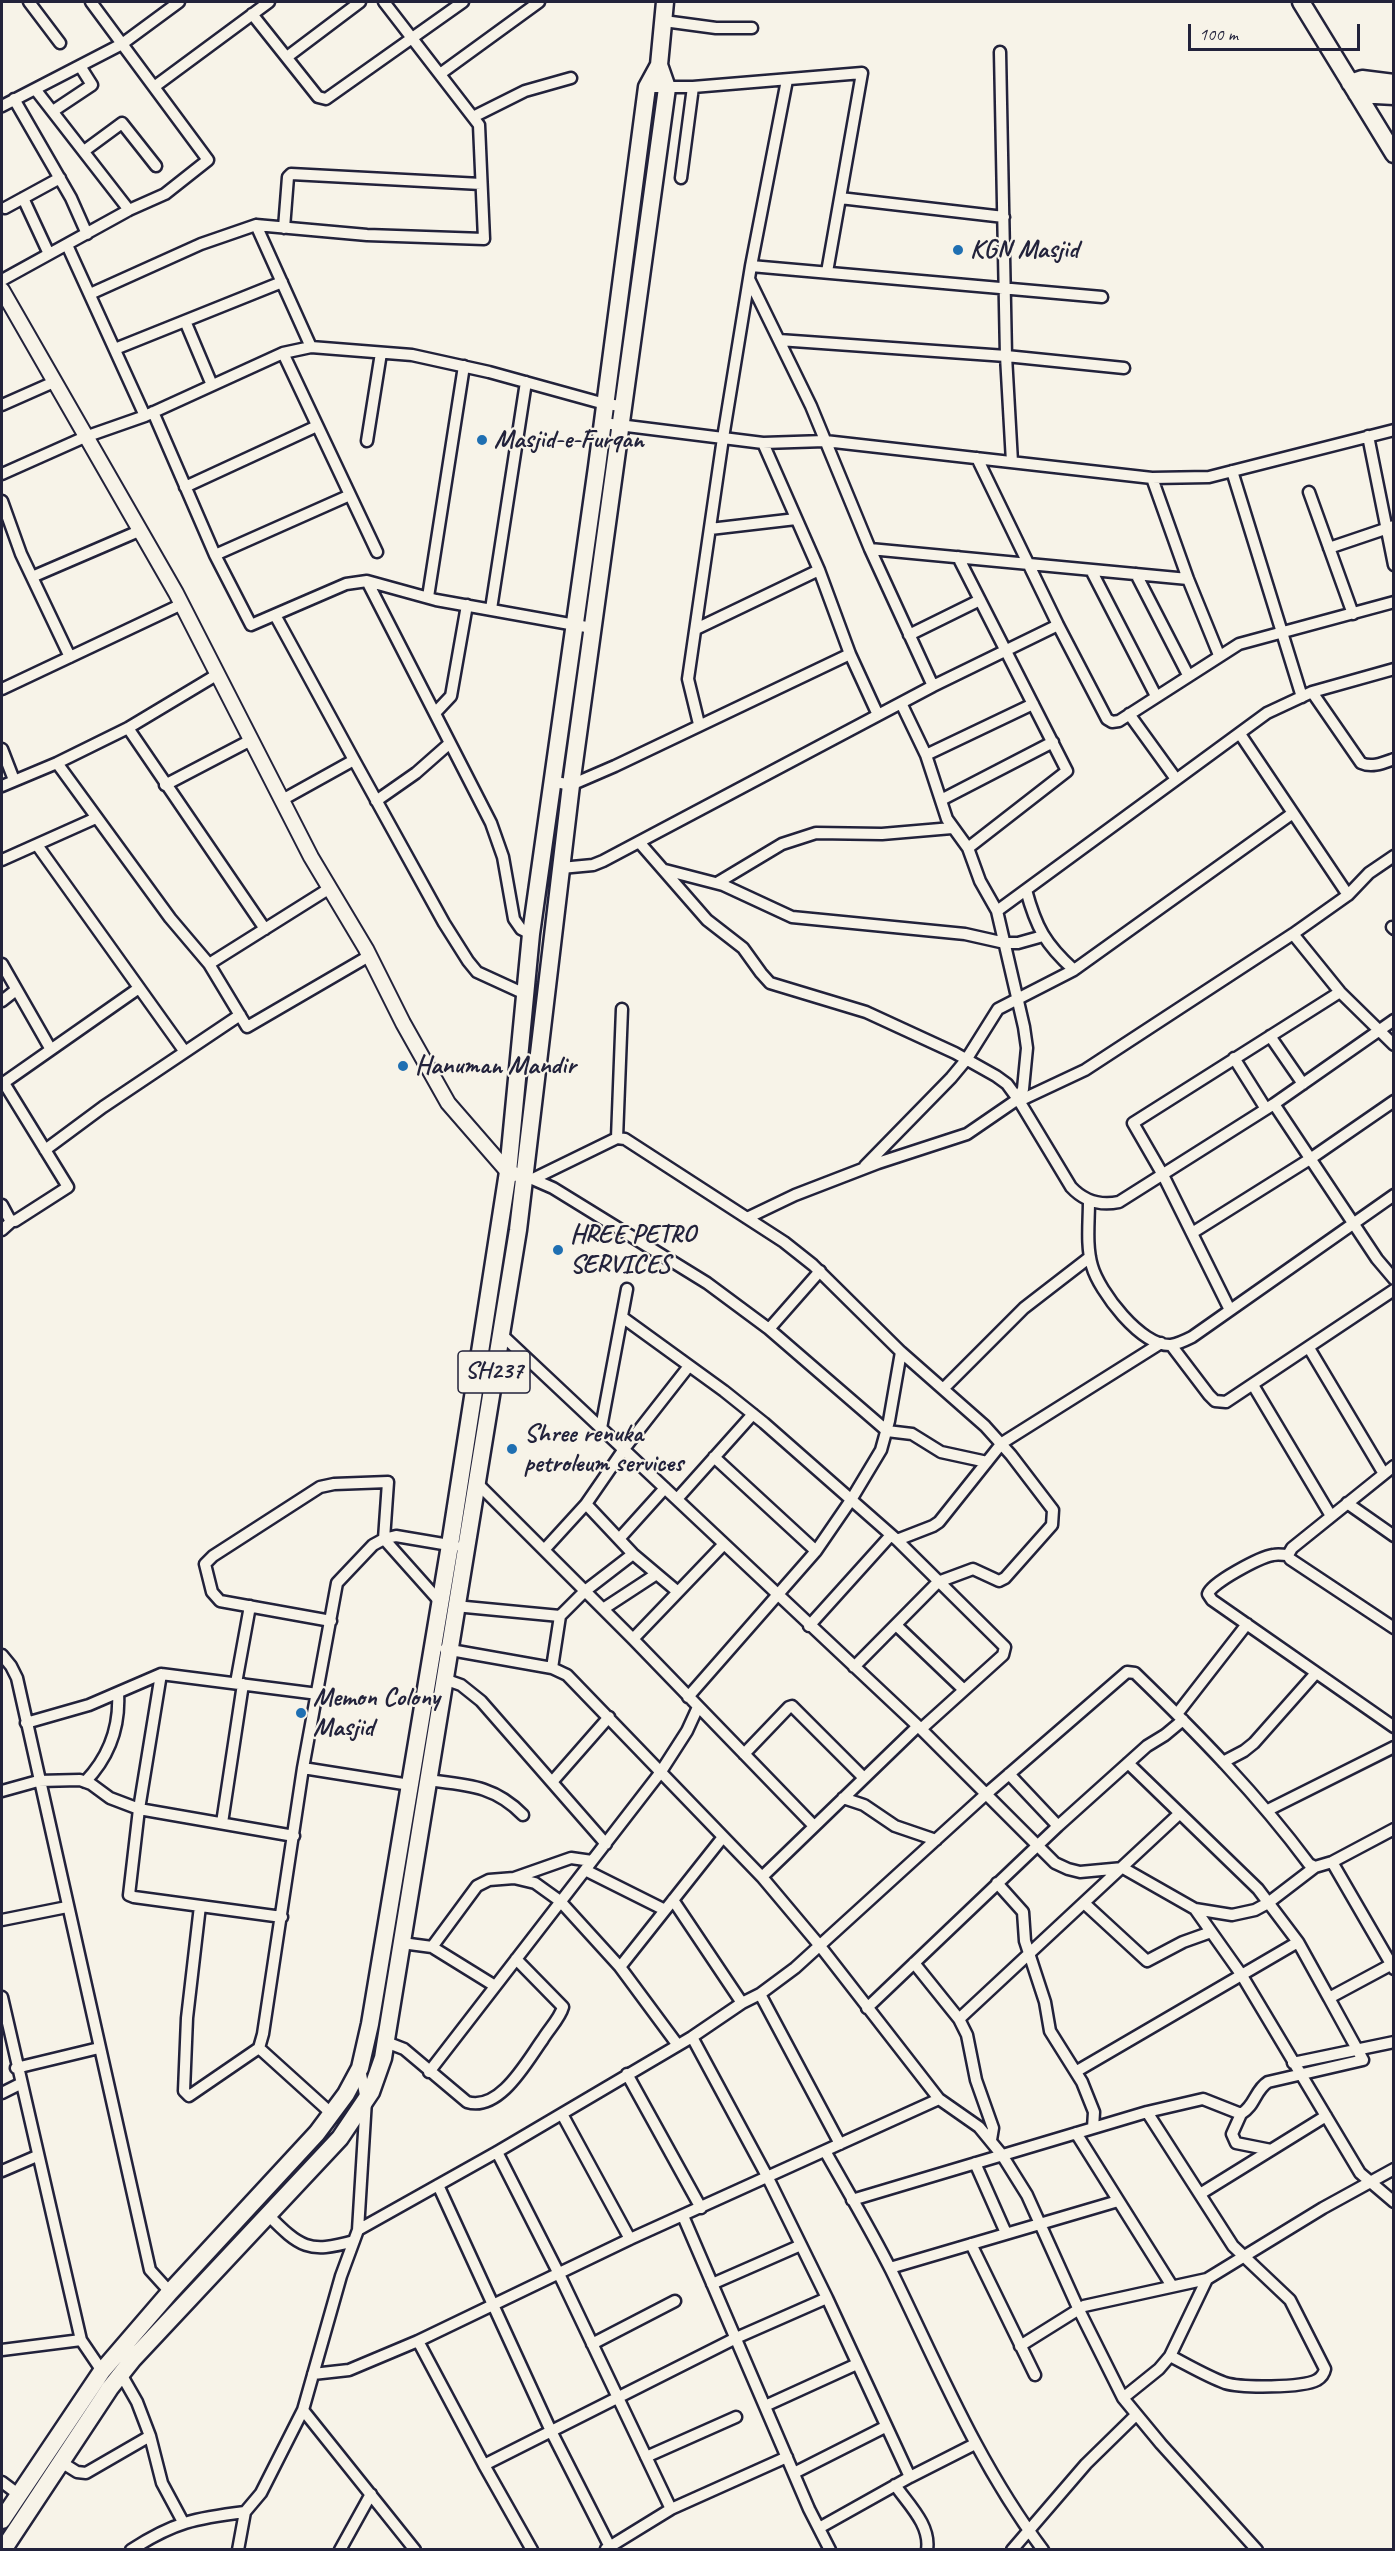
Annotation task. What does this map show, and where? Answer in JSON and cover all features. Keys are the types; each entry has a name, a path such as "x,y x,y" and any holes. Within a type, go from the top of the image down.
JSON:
{"main road":[{"name":"SH237","path":"614,405 647,87 659,65 665,2"},
{"path":"1301,2 1394,134"},
{"path":"1311,2 1360,87 1394,154"},
{"name":"SH237","path":"2,2520 102,2371 170,2292 317,2133 346,2094 360,2068 370,2024 410,1785 441,1648 522,1176 525,994 531,934 574,624 611,424 667,88 659,65"},
{"path":"1360,87 1394,83"},
{"path":"1360,87 1394,96"},
{"name":"SH237","path":"457,1547 476,1482 501,1334 592,628 611,424"},
{"name":"SH237","path":"3,2550 121,2374 340,2138 376,2082 386,2042 444,1679 441,1648"}],"street":[{"path":"29,2 60,43"},
{"path":"2,280 129,210 165,194 208,160 91,2"},
{"path":"2,106 122,44 179,2"},
{"path":"154,87 269,2"},
{"path":"287,57 360,2"},
{"path":"90,294 201,244 256,225 367,235 484,239 479,125 384,2"},
{"path":"252,15 318,97 326,99 463,2"},
{"path":"440,74 539,2"},
{"path":"664,21 716,28 752,28"},
{"path":"1000,52 1006,356 1012,462"},
{"path":"53,111 92,85 80,66"},
{"path":"647,87 693,87 862,73 827,272"},
{"path":"473,117 525,91 570,78"},
{"path":"699,724 688,679 749,278 787,80"},
{"path":"681,178 693,87"},
{"path":"35,89 129,210"},
{"path":"14,99 60,178 87,234"},
{"path":"84,151 122,123 156,166"},
{"path":"284,228 288,177 291,174 481,184"},
{"path":"5,208 60,178"},
{"path":"22,198 49,254"},
{"path":"840,198 1004,217"},
{"path":"256,225 311,348"},
{"path":"67,244 115,350 149,414 215,555 251,625 346,584 368,581 428,597 592,628"},
{"path":"751,266 1102,297"},
{"path":"749,278 825,441 870,549 933,686"},
{"path":"115,350 282,282"},
{"path":"2,290 182,604 282,800 448,1102 522,1176 559,1192 707,1283 769,1329 887,1431 912,1434 940,1452 987,1462"},
{"path":"185,321 212,385"},
{"path":"779,340 1006,356 1124,368"},
{"path":"2,474 85,437 149,414 283,353 311,348 412,355 464,366 614,405"},
{"path":"283,353 377,552"},
{"path":"367,441 381,353"},
{"path":"428,597 464,366"},
{"path":"2,405 54,382"},
{"path":"491,609 526,382"},
{"path":"611,424 763,443 825,441 1152,478 1202,478 1394,430"},
{"path":"185,487 317,426"},
{"path":"1368,436 1390,527 1394,565"},
{"path":"763,443 819,570 850,654 878,715"},
{"path":"977,458 1058,625 1107,719 1115,723 1219,655 1249,640 1283,633 1394,602"},
{"path":"1232,471 1302,697"},
{"path":"1152,478 1188,579 1219,655"},
{"path":"1308,492 1353,614"},
{"path":"215,555 350,495"},
{"path":"2,501 32,577 70,657"},
{"path":"710,530 796,519"},
{"path":"1329,548 1390,527"},
{"path":"32,577 139,531"},
{"path":"870,549 1188,579"},
{"path":"958,557 1067,768 1065,775 968,848"},
{"path":"696,629 819,570"},
{"path":"1091,570 1156,696"},
{"path":"1136,574 1188,675"},
{"path":"368,581 499,842 514,919 520,929 531,934"},
{"path":"909,635 980,600"},
{"path":"2,689 182,604"},
{"path":"435,713 451,696 467,605"},
{"path":"275,615 376,801 468,961 477,972 525,994"},
{"path":"561,868 593,865 603,861 933,686 1058,625"},
{"path":"551,781 571,784 615,766 850,654"},
{"path":"997,911 1267,713 1312,692 1394,669"},
{"path":"2,786 57,763 128,728 218,674"},
{"path":"1312,692 1361,763 1367,766 1379,765 1394,759"},
{"path":"901,703 926,755 952,828 968,848 980,881 997,911 1018,998 1026,1048 1023,1089 1018,1100"},
{"path":"926,755 1033,704"},
{"path":"1129,714 1176,779"},
{"path":"128,728 265,929"},
{"path":"1240,734 1348,895"},
{"path":"165,785 251,740"},
{"path":"941,800 1053,742"},
{"path":"376,801 416,773 450,743"},
{"path":"2,749 14,780"},
{"path":"282,800 354,760"},
{"path":"57,763 170,918 209,964 248,1027 369,956"},
{"path":"860,1171 935,1097 966,1060 993,1014 1018,998 1074,970 1293,813"},
{"path":"2,860 96,818"},
{"path":"717,883 782,844 816,833 882,834 952,828"},
{"path":"639,842 707,920 743,948 760,973 770,983 866,1012 966,1060 1007,1084 1071,1186 1079,1196 1089,1201 1111,1204 1119,1202 1163,1176 1303,1084 1394,1020"},
{"path":"37,845 185,1052"},
{"path":"747,1218 795,1195 967,1134 1018,1100 1073,1077 1293,934 1348,895 1369,873 1394,856"},
{"path":"665,870 717,883 792,916 965,934 1005,943 1018,943 1043,936"},
{"path":"209,964 330,888"},
{"path":"1026,890 1043,936 1056,953 1074,970"},
{"path":"1293,934 1340,992 1394,1046"},
{"path":"2,964 50,1048"},
{"path":"2,1230 12,1221 68,1187 3,1084 50,1048 140,988"},
{"path":"2,1001 16,990"},
{"path":"1230,1310 1163,1176 1133,1126 1135,1120 1340,992"},
{"path":"617,1138 622,1009"},
{"path":"45,1150 103,1107 240,1015"},
{"path":"1270,1036 1303,1084"},
{"path":"1234,1058 1310,1159 1353,1224 1394,1278"},
{"path":"1192,1233 1310,1159 1394,1101"},
{"path":"522,1176 617,1138 625,1139 799,1253 820,1271 901,1352 1002,1443 1053,1510 1052,1525 1002,1581 973,1569 938,1582 854,1667"},
{"path":"809,1626 894,1537 933,1526 939,1521 1002,1443 1166,1344 1192,1337 1394,1195"},
{"path":"1089,1201 1090,1257 1099,1282 1110,1300 1138,1329 1166,1344 1215,1401 1226,1402 1394,1290"},
{"path":"2,1205 12,1221"},
{"path":"943,1389 1024,1308 1090,1257"},
{"path":"769,1329 820,1271"},
{"path":"602,1428 627,1289"},
{"path":"622,1317 753,1414 894,1537 1005,1647 1003,1655 919,1727 762,1877"},
{"path":"501,1334 777,1596 919,1727 985,1796 1055,1863 1080,1872 1123,1868 1195,1909 1233,1915 1255,1910 1268,1903 1315,1867 1332,1862 1394,1829"},
{"path":"1309,1348 1384,1474"},
{"path":"688,1697 816,1551 851,1500 881,1450 887,1431 901,1352"},
{"path":"544,1550 586,1504 624,1449 689,1366"},
{"path":"1253,1385 1331,1516"},
{"path":"677,1499 753,1414"},
{"path":"714,1457 816,1551"},
{"path":"1288,1555 1292,1548 1394,1466"},
{"path":"331,1621 220,1601 212,1592 204,1564 320,1487 334,1484 388,1482 384,1539 448,1604 560,1616"},
{"path":"476,1482 603,1609 814,1827"},
{"path":"619,1539 665,1488"},
{"path":"1347,1503 1394,1536"},
{"path":"586,1504 633,1554 655,1575 678,1592"},
{"path":"200,1906 184,2053 186,2095 194,2093 259,2048 267,2016 303,1768 337,1583 341,1576 373,1545 384,1539 396,1536 457,1547"},
{"path":"633,1640 724,1544"},
{"path":"552,1668 560,1616 585,1591 633,1554"},
{"path":"1288,1555 1290,1559 1394,1628"},
{"path":"1288,1555 1267,1557 1221,1580 1208,1591 1208,1594 1212,1600 1394,1727"},
{"path":"603,1609 655,1575"},
{"path":"222,1824 250,1606"},
{"path":"1382,1620 1394,1613"},
{"path":"867,2008 1036,1846 1180,1717 1247,1624"},
{"path":"896,1625 964,1690"},
{"path":"441,1648 552,1668 567,1675 762,1877 820,1946 939,2099 966,2116 991,2140 1027,2195 1078,2308 1123,2398 1257,2550"},
{"path":"2,1658 14,1671 150,2270 170,2292"},
{"path":"358,2230 562,2114 760,1994 820,1946 985,1796 1127,1672 1136,1673 1180,1717 1268,1810 1309,1864 1315,1867"},
{"path":"1223,1762 1254,1743 1316,1673"},
{"path":"26,1723 80,1708 161,1674 318,1694"},
{"path":"161,1674 139,1809 129,1895 134,1898 282,1917"},
{"path":"444,1679 471,1691 606,1844"},
{"path":"85,1782 98,1769 110,1746 117,1726 118,1693"},
{"path":"744,1754 792,1706 864,1778"},
{"path":"429,2072 660,1773 687,1731 698,1707"},
{"path":"552,1782 609,1717"},
{"path":"1268,1810 1394,1747"},
{"path":"1128,1763 1258,1888 1298,1942 1363,2058 1361,2061 1262,2085 1250,2108 1241,2114 1232,2134 1236,2143 1271,2150"},
{"path":"303,1768 410,1785"},
{"path":"1010,1774 1058,1826"},
{"path":"2,1791 38,1781 81,1780 110,1798 139,1809 294,1836"},
{"path":"427,1780 488,1790 504,1798 523,1815"},
{"path":"843,1798 864,1805 895,1826 936,1840"},
{"path":"959,2019 1179,1814"},
{"path":"620,1967 723,1837"},
{"path":"432,1947 477,1886 489,1880 514,1878 571,1858 665,1910"},
{"path":"1329,1998 1393,1966 1332,1862"},
{"path":"514,1878 535,1883 560,1901 620,1967 677,2044"},
{"path":"997,1883 1023,1912 1025,1941 1050,2031 1077,2072 1092,2104 1093,2128"},
{"path":"673,1900 742,2003"},
{"path":"1084,1903 1147,1961 1183,1942 1210,1932"},
{"path":"2,1920 67,1907"},
{"path":"1195,1909 1240,1974 1360,2173 1394,2202"},
{"path":"1077,2072 1240,1974 1298,1942"},
{"path":"402,1943 432,1947 495,1986"},
{"path":"386,2042 404,2049 461,2098 474,2104 494,2098 509,2086 563,2007 516,1959"},
{"path":"914,1963 959,2019 967,2035 976,2080 993,2128 991,2140"},
{"path":"760,1994 840,2144"},
{"path":"2,1997 16,2068 81,2340 102,2371"},
{"path":"692,2037 768,2178 827,2298 910,2477"},
{"path":"1293,2063 1394,2042"},
{"path":"16,2068 99,2048"},
{"path":"259,2048 332,2114"},
{"path":"238,2550 245,2512 261,2493 303,2410 341,2276 358,2230 366,2100 360,2068"},
{"path":"627,2074 701,2208"},
{"path":"2,2093 20,2084"},
{"path":"314,2374 349,2370 418,2341 630,2239 939,2099"},
{"path":"852,2200 1147,2112 1203,2099 1241,2114"},
{"path":"1147,2112 1233,2246 1290,2300 1325,2369 1323,2375 1317,2380 1304,2384 1245,2386 1226,2383 1170,2356"},
{"path":"562,2114 630,2239"},
{"path":"1200,2194 1326,2116"},
{"path":"1076,2133 1172,2286"},
{"path":"825,2151 890,2268 975,2444 1007,2499 1043,2550"},
{"path":"497,2152 559,2274 671,2509"},
{"path":"2,2171 37,2156"},
{"path":"975,2163 1006,2234"},
{"path":"1020,2346 1078,2308 1207,2279 1394,2169"},
{"path":"438,2185 550,2431 608,2548 671,2509 787,2457"},
{"path":"890,2268 1118,2201"},
{"path":"268,2215 292,2238 306,2246 331,2248 354,2241"},
{"path":"683,2216 829,2549"},
{"path":"971,2244 1035,2375"},
{"path":"712,2284 801,2245"},
{"path":"1123,2398 1159,2369 1170,2356 1207,2279"},
{"path":"484,2465 736,2338 827,2298"},
{"path":"592,2344 675,2301"},
{"path":"2,2350 81,2340"},
{"path":"418,2341 532,2550"},
{"path":"765,2406 857,2364"},
{"path":"121,2374 150,2436 162,2483 183,2522"},
{"path":"303,2410 416,2550"},
{"path":"1012,2550 1086,2464 1136,2415"},
{"path":"646,2457 736,2417"},
{"path":"794,2473 885,2427"},
{"path":"61,2462 77,2472 86,2473 150,2436"},
{"path":"819,2528 975,2444"},
{"path":"2,2482 18,2494"},
{"path":"895,2486 924,2527 928,2543 927,2550"},
{"path":"339,2550 371,2494"},
{"path":"131,2550 173,2525 203,2517 245,2512"}],"place":[{"name":"KGN Masjid","path":"958,250"},
{"name":"Masjid-e-Furqan","path":"482,440"},
{"name":"Hanuman Mandir","path":"403,1066"},
{"name":"HREE PETRO SERVICES","path":"558,1250"},
{"name":"Shree renuka petroleum services","path":"512,1449"},
{"name":"Memon Colony Masjid","path":"301,1713"}]}
